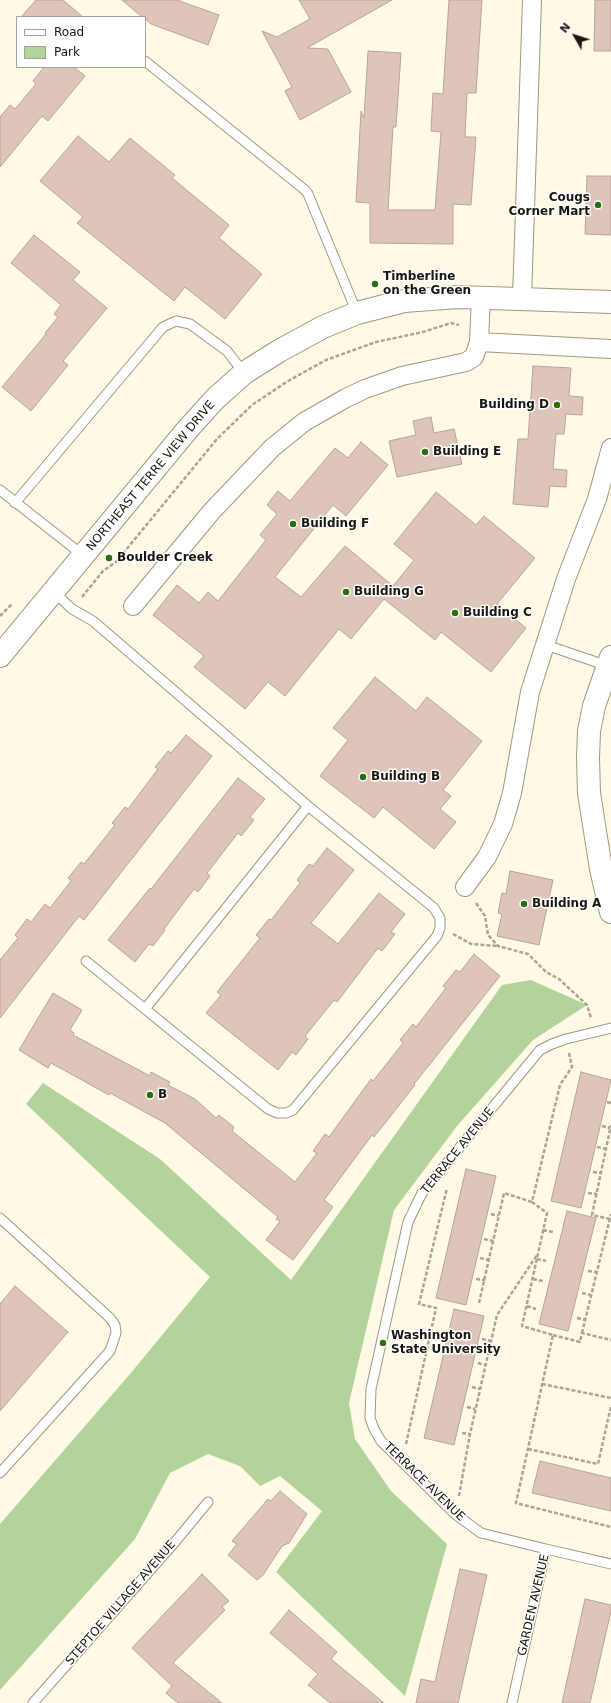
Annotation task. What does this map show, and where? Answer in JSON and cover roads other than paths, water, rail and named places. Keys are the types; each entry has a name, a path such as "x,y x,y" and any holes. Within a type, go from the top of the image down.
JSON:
{"main road":[{"name":"NORTHEAST TERRE VIEW DRIVE","path":"0,656 187,430 215,399 244,373 298,339 357,313 404,300 481,297 611,302"},
{"path":"610,661 594,706 588,758 589,793 601,869 611,912"}],"street":[{"path":"522,298 532,0"},
{"path":"133,606 234,486 288,434 327,408 365,389 402,376 471,360 476,353 478,342 481,297"},
{"path":"478,342 611,349"},
{"path":"465,887 487,857 503,824 512,793 530,692 566,579 597,499 611,448"}],"lane":[{"path":"146,62 306,192 357,313"},
{"path":"15,503 163,327 176,321 190,324 227,351 244,373"},
{"path":"0,490 84,556"},
{"path":"54,592 72,609 93,621 104,630 308,806 434,908 440,918 440,928 437,936 293,1110 286,1113 277,1113 268,1109 86,961"},
{"path":"546,645 610,661"},
{"path":"145,1009 308,806"},
{"name":"TERRACE AVENUE","path":"546,1549 481,1533 456,1514 381,1441 370,1418 371,1389 408,1222 422,1193 540,1050 566,1039 611,1028"},
{"path":"0,1218 110,1318 115,1325 116,1333 110,1351 0,1473"},
{"name":"STEPTOE VILLAGE AVENUE","path":"33,1703 175,1542 208,1502"},
{"name":"GARDEN AVENUE","path":"512,1703 546,1549 611,1564"}],"place":[{"name":"Cougs Corner Mart","path":"598,205"},
{"name":"Timberline on the Green","path":"375,284"},
{"name":"Building D","path":"557,405"},
{"name":"Building E","path":"425,452"},
{"name":"Building F","path":"293,524"},
{"name":"Boulder Creek","path":"109,558"},
{"name":"Building G","path":"346,592"},
{"name":"Building C","path":"455,613"},
{"name":"Building B","path":"363,777"},
{"name":"Building A","path":"524,904"},
{"name":"B","path":"150,1095"},
{"name":"Washington State University","path":"383,1343"}]}
